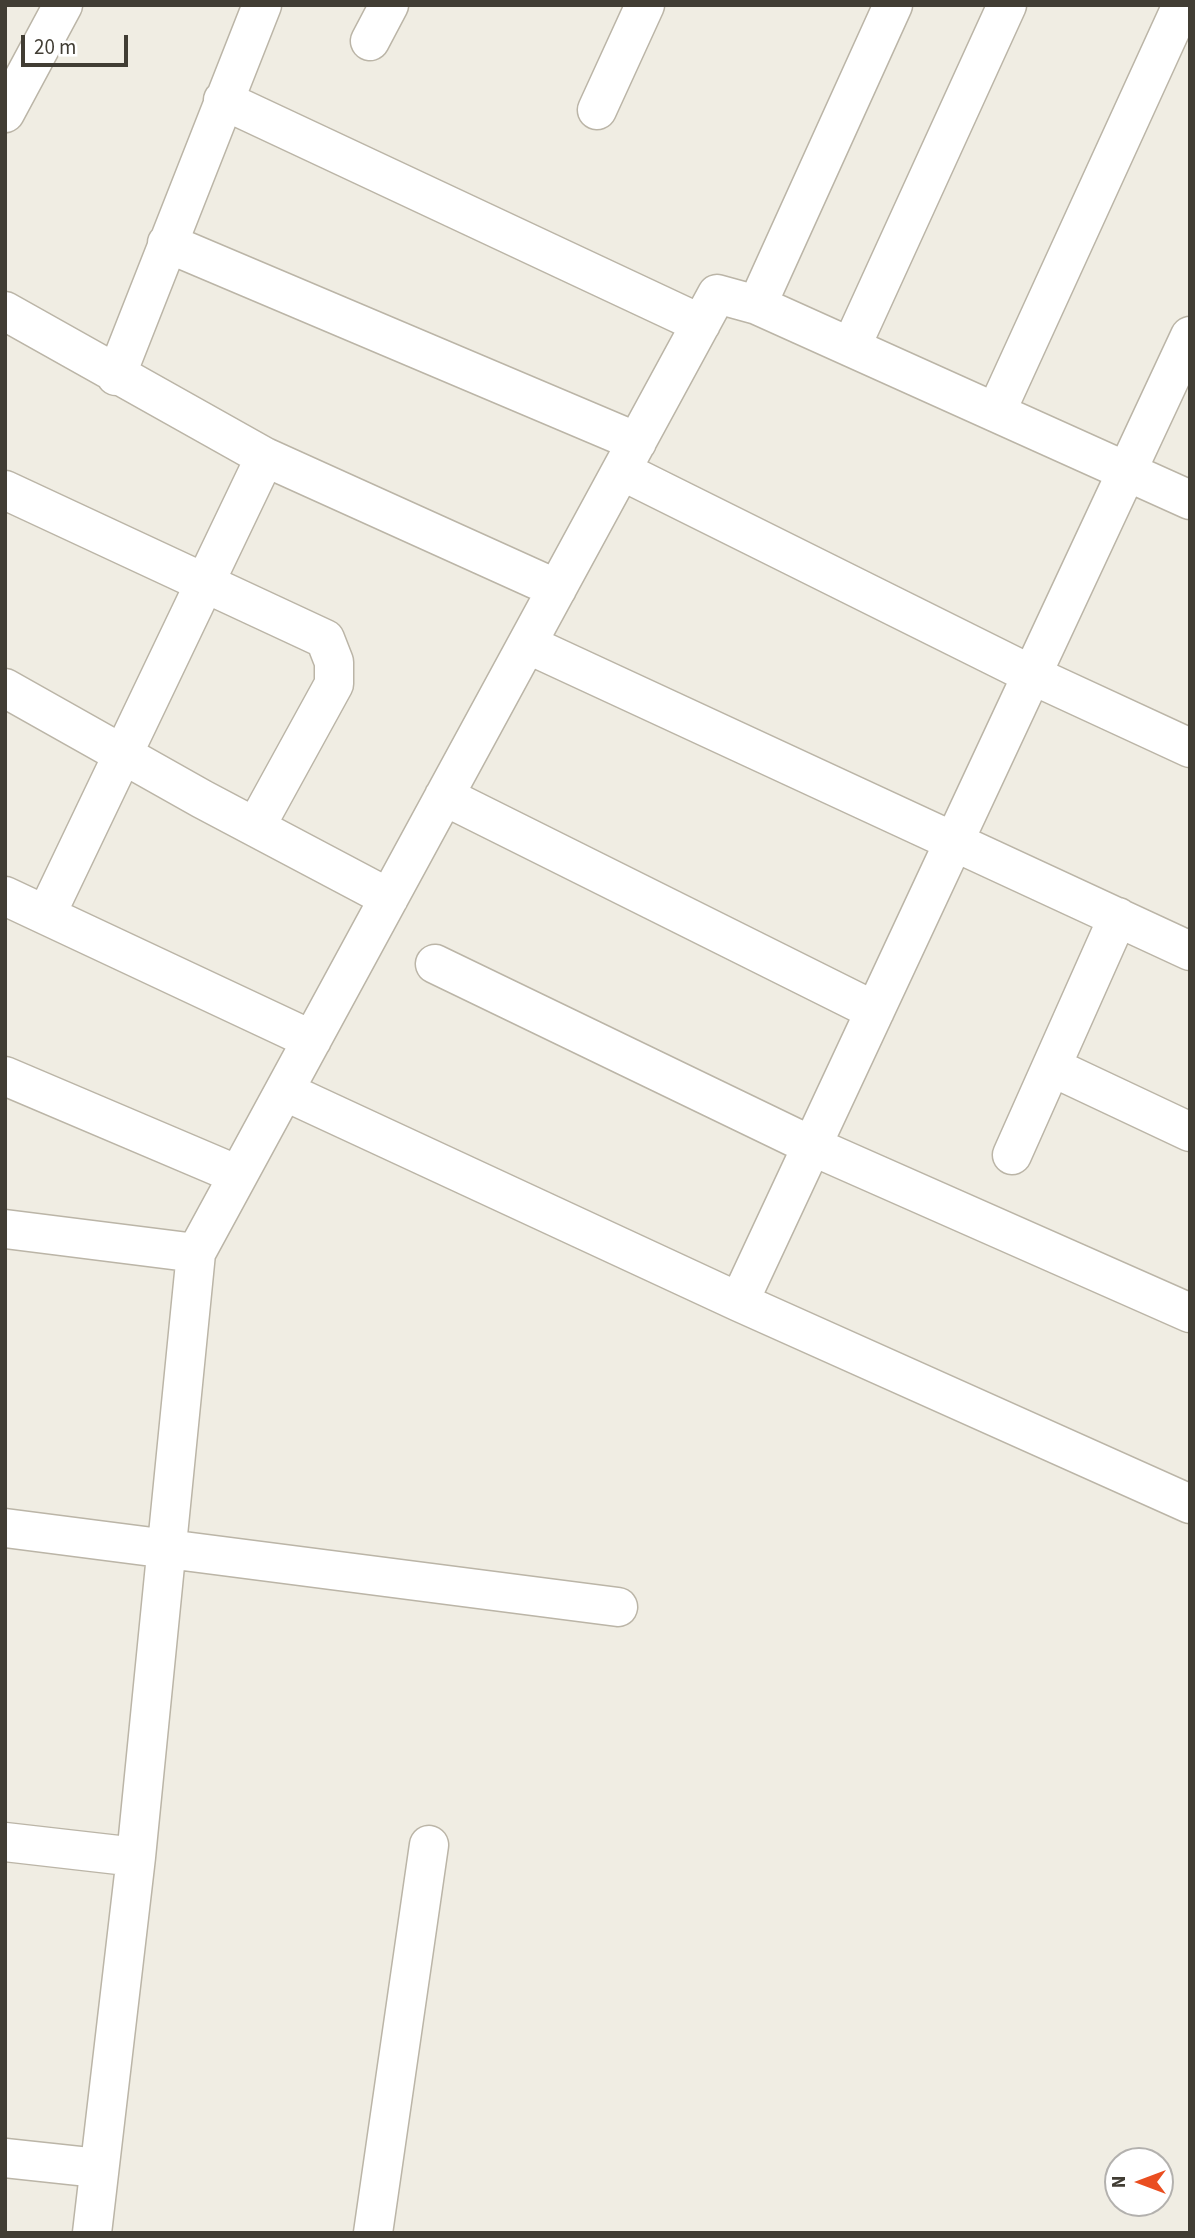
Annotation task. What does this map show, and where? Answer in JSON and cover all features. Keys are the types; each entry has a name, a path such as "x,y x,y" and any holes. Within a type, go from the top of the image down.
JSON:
{"street":[{"path":"5,113 63,5"},
{"path":"116,376 262,5"},
{"path":"370,41 389,5"},
{"path":"597,110 645,5"},
{"path":"757,305 893,5"},
{"path":"851,347 1007,5"},
{"path":"996,412 1182,5"},
{"path":"223,100 701,324"},
{"path":"167,243 630,456 1032,675 1190,748"},
{"path":"92,2233 136,1857 196,1253 717,294 757,305 1190,500"},
{"path":"5,311 116,376 265,457 557,589"},
{"path":"739,1302 1190,335"},
{"path":"46,915 265,457"},
{"path":"5,491 203,585 325,639 334,662 334,684 256,826"},
{"path":"527,644 1190,951"},
{"path":"5,688 389,898"},
{"path":"444,796 874,1011"},
{"path":"5,896 312,1040"},
{"path":"1012,1155 1118,918"},
{"path":"435,964 812,1146 1190,1313"},
{"path":"1052,1067 1190,1132"},
{"path":"5,1076 238,1175"},
{"path":"284,1091 739,1302 1190,1504"},
{"path":"5,1229 196,1253"},
{"path":"5,1528 618,1607"},
{"path":"5,1842 136,1857"},
{"path":"373,2233 429,1845"},
{"path":"5,2158 98,2168"}]}
